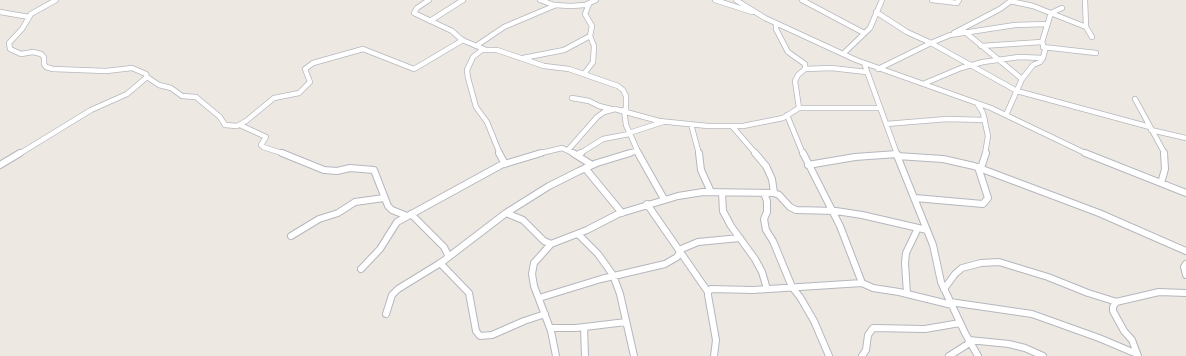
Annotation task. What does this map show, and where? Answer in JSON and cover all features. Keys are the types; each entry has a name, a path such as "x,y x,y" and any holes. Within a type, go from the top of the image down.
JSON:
{"street":[{"path":"56,0 29,17 22,29 9,43 10,49 21,54 34,52 41,54 44,57 44,64 46,67 59,70 82,69 106,71 132,68 146,74 147,77 159,85 171,88 182,96 196,96 220,117 225,125 240,125 266,137 260,145 263,147 293,156 324,170 337,171 350,168 374,170 388,206 392,210 409,215 444,248 449,257"},
{"path":"429,0 417,8 414,13 452,31 463,40 476,46 484,49 497,50 544,66 569,69 618,86 626,96 625,111 629,133 636,151 664,199"},
{"path":"430,21 463,0"},
{"path":"540,0 556,5 578,6 589,4 596,0"},
{"path":"715,0 757,13"},
{"path":"736,0 776,23 843,54 878,69 977,103 1006,115 1072,148 1186,193"},
{"path":"802,0 864,33"},
{"path":"843,54 870,28 882,0"},
{"path":"932,0 951,2 957,2 959,0"},
{"path":"1085,0 1086,27 1092,37"},
{"path":"878,69 950,35 1000,9 1011,1 1033,6 1086,27"},
{"path":"584,74 593,62 594,46 590,36 592,26 585,14 589,4"},
{"path":"476,46 504,27 556,5"},
{"path":"1006,115 1022,79 1033,65 1040,62 1042,58 1047,24 1052,13 1062,8"},
{"path":"0,12 29,17"},
{"path":"876,12 907,32 931,43 970,66 1017,90 1061,104 1186,138"},
{"path":"776,23 776,29 786,50 805,64 806,69"},
{"path":"950,35 1015,25 1047,24"},
{"path":"965,32 1022,79"},
{"path":"523,58 564,50 590,36"},
{"path":"240,125 274,98 300,93 310,82 305,69 313,63 344,53 363,50 414,69 463,40"},
{"path":"981,46 1043,45 1096,54"},
{"path":"484,49 473,57 467,70 468,78 476,107 487,122 495,144 505,164"},
{"path":"923,84 970,66 1019,57 1042,58"},
{"path":"864,63 897,155 933,245 941,282 960,323 978,356"},
{"path":"799,108 795,80 798,75 806,69 831,68 867,72"},
{"path":"0,165 92,110 126,94 147,77"},
{"path":"572,98 589,101 599,106 611,109 665,121 732,126 762,123 783,118 799,108 880,108"},
{"path":"1135,99 1165,154 1165,169 1161,183"},
{"path":"915,198 983,204 988,198 980,168 987,148 988,136 985,120 977,103"},
{"path":"568,150 597,117 611,109"},
{"path":"787,115 808,165 833,211 862,283"},
{"path":"886,124 947,119 985,120"},
{"path":"577,155 603,139 629,133 665,121"},
{"path":"691,124 698,148 701,170 711,192"},
{"path":"732,126 766,166 772,179 774,193"},
{"path":"361,270 380,249 397,222 505,164 546,150 562,148 577,155 592,165"},
{"path":"386,314 392,295 398,289 449,257 506,213 549,186 585,168 636,151"},
{"path":"808,165 855,157 897,155 943,159 980,168 1099,213 1186,251"},
{"path":"585,168 622,212"},
{"path":"556,356 550,328 532,274 534,263 551,244 578,234 622,212 664,199 684,195 711,192 774,193 790,207 796,210 833,211 862,215 927,230"},
{"path":"722,193 724,211 762,272 767,289"},
{"path":"764,193 767,201 767,212 764,219 766,230 774,241 792,287 800,297 814,321 829,356"},
{"path":"291,236 319,219 338,213 354,202 384,198"},
{"path":"647,204 708,292 716,340 714,356"},
{"path":"506,213 523,220 544,241 551,244"},
{"path":"907,294 905,269 906,253 918,228"},
{"path":"578,234 598,254 613,275 620,294 634,356"},
{"path":"539,298 613,275 666,264 677,257 680,251 698,242 740,238"},
{"path":"944,289 962,268 981,263 999,262 1048,277 1088,293 1117,302 1159,292 1186,293"},
{"path":"440,263 469,293 476,332 480,336 492,335 524,321 545,314"},
{"path":"1186,264 1184,267 1186,275"},
{"path":"708,292 711,289 718,288 753,290 862,283 873,288 951,304 1032,314 1099,338 1137,355"},
{"path":"1117,302 1113,306 1113,311 1124,331 1132,340 1137,355"},
{"path":"550,328 584,327 626,322"},
{"path":"862,356 866,350 868,335 870,330 873,328 925,329 960,323"},
{"path":"584,327 585,356"},
{"path":"949,356 968,344 969,340"},
{"path":"969,340 1009,344 1025,348 1043,356"}]}
